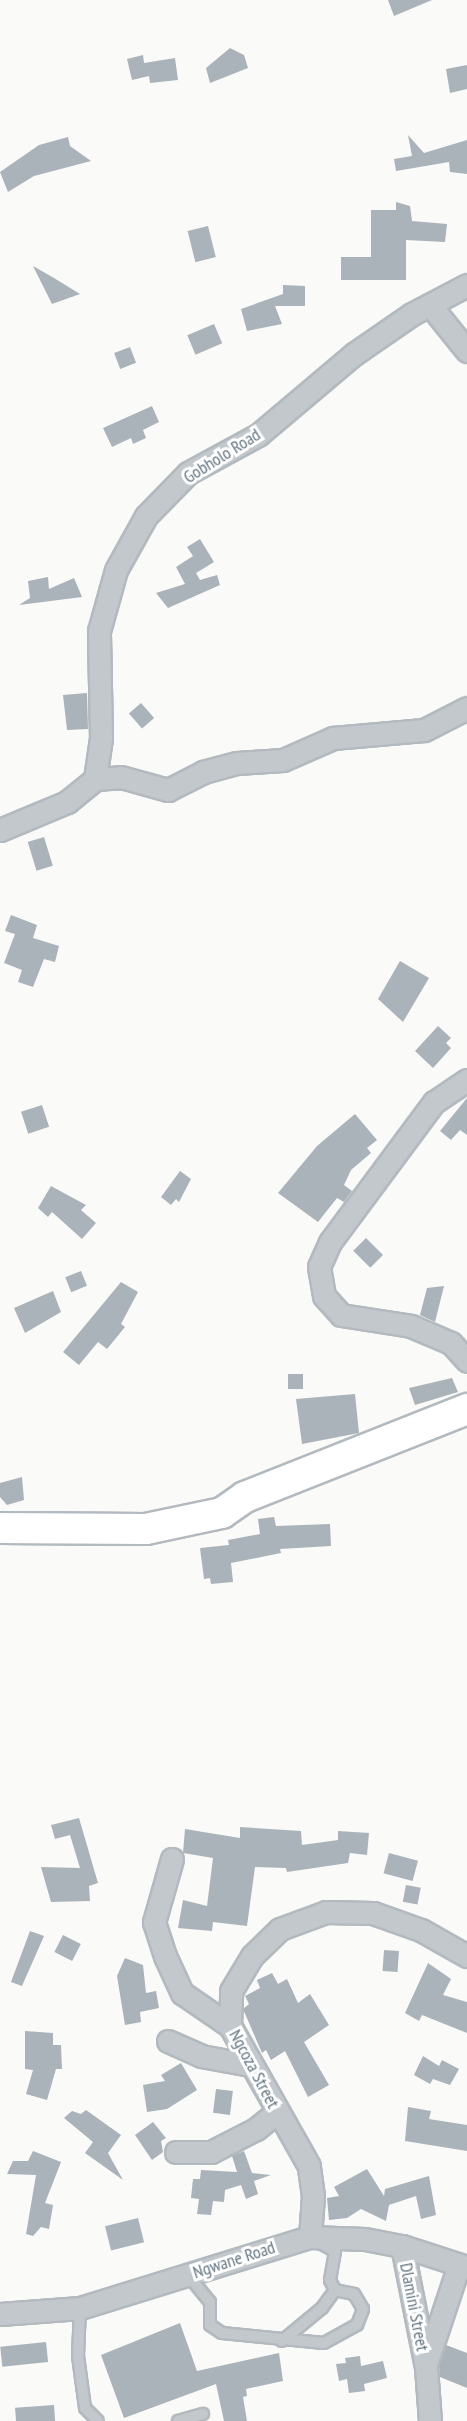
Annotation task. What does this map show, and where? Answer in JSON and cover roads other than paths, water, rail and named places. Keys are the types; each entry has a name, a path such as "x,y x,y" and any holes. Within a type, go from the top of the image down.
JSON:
{"street":[{"name":"Gobholo Road","path":"95,779 101,738 99,631 117,570 146,516 188,473 258,435 354,354 430,305 467,285"},
{"path":"430,305 467,351"},
{"path":"0,830 67,802 95,779 121,777 168,790 203,772 237,763 283,760 333,738 424,730 467,708"},
{"path":"467,1080 434,1102 330,1242 319,1267 324,1296 341,1315 411,1326 451,1343 467,1361"},
{"path":"0,1528 146,1529 222,1513 245,1497 467,1409"},
{"path":"172,1859 154,1922 165,1956 182,1993 230,2026"},
{"name":"Ngcoza Street","path":"310,2237 314,2196 309,2166 230,2026 231,1990 252,1956 280,1929 326,1912 373,1913 421,1930 467,1956"},
{"path":"168,2041 212,2059 250,2065"},
{"path":"176,2152 211,2152 256,2129 277,2112"},
{"name":"Ngwane Road","path":"0,2314 80,2308 310,2237 365,2239 402,2246 463,2266"},
{"name":"Dlamini Street","path":"402,2246 426,2367 430,2421"},
{"name":"Dlamini Street","path":"426,2367 463,2266"}],"lane":[{"path":"310,2237 335,2251 330,2280 335,2290"},
{"path":"188,2275 210,2302 210,2325 216,2329 282,2341 324,2343 357,2325 363,2309 354,2294 335,2290"},
{"path":"282,2341 322,2307 335,2290"},
{"path":"80,2308 78,2356 85,2408 98,2421"},
{"path":"178,2421 203,2414"}]}
